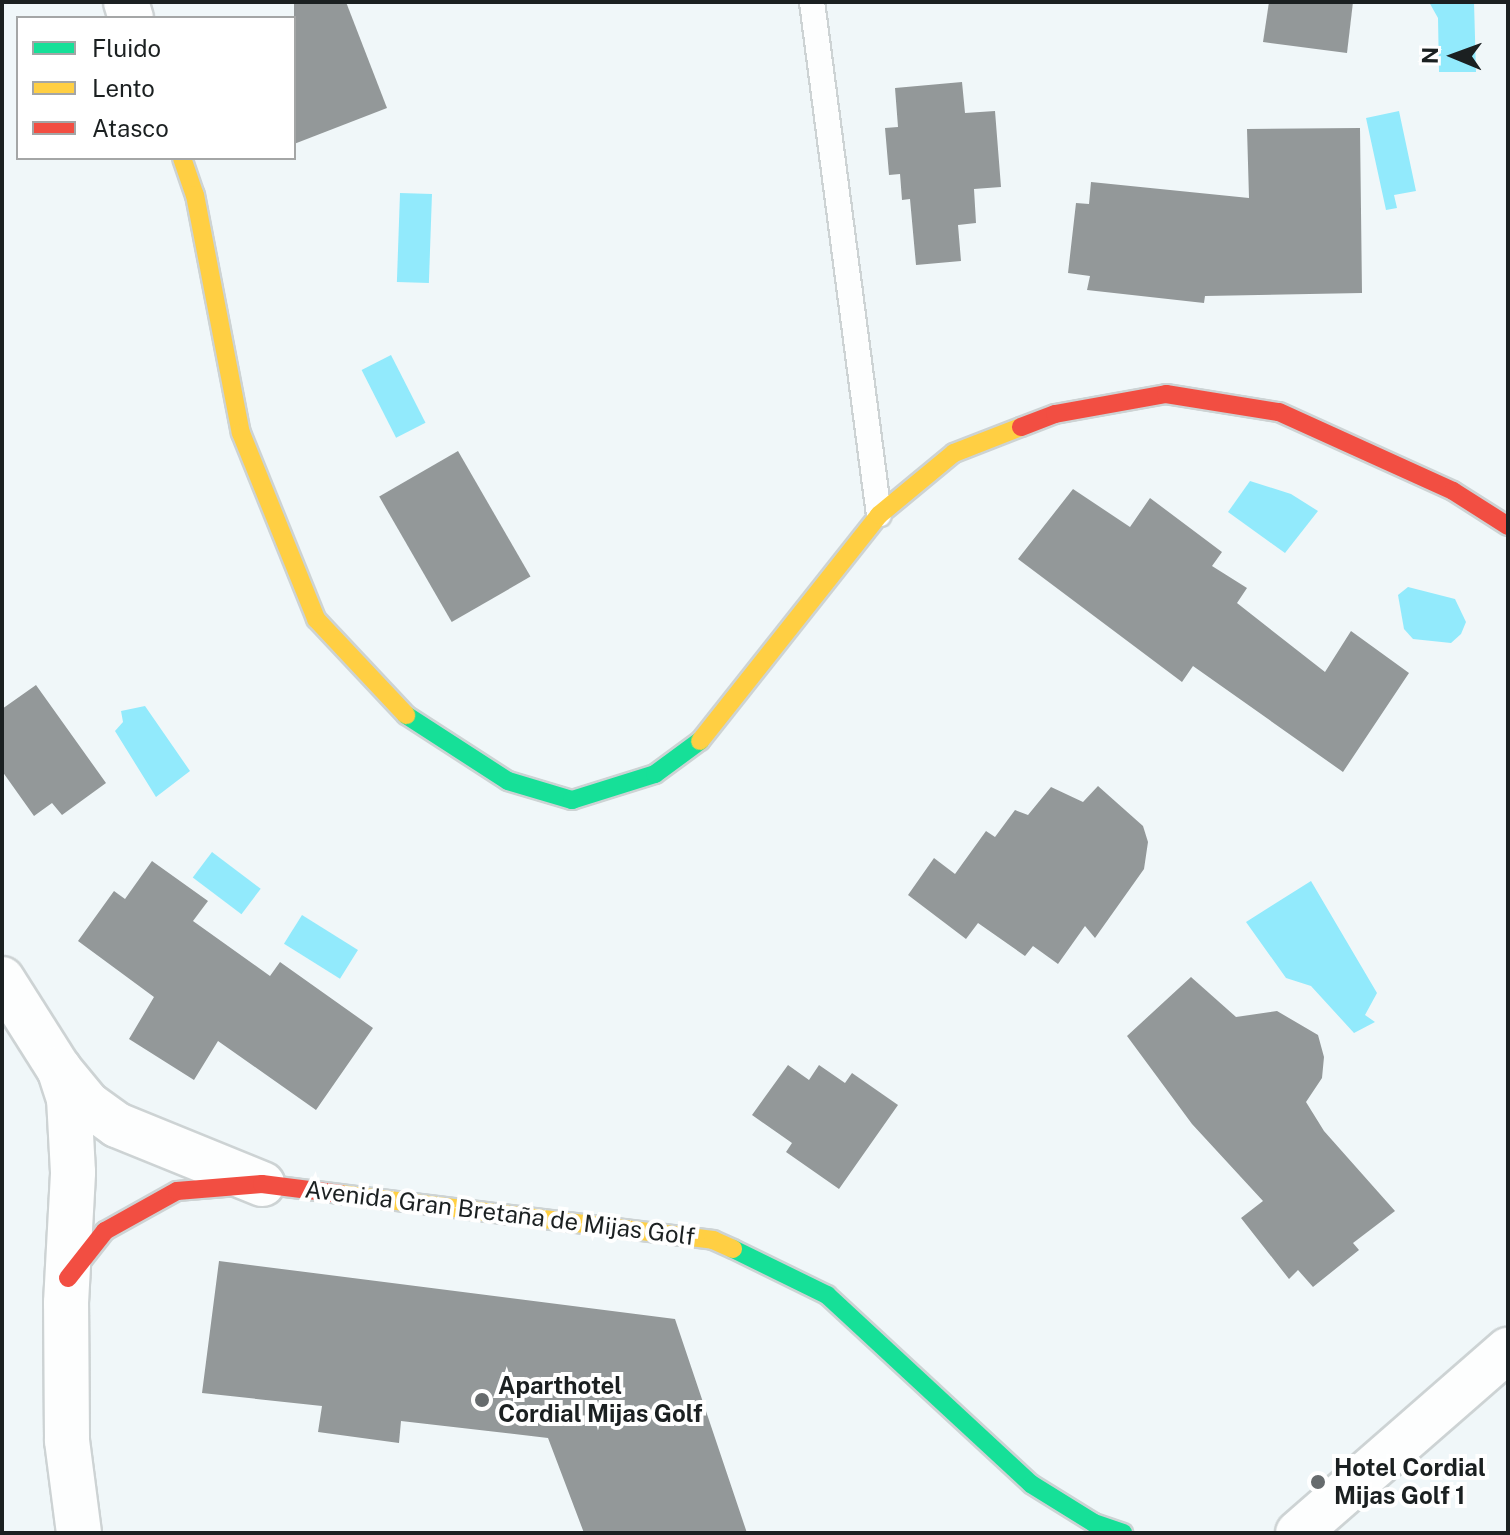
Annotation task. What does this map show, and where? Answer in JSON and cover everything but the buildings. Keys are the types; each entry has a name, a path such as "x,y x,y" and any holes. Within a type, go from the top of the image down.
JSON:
{"street":[{"path":"183,160 195,195 241,433 316,619 401,712 508,781 572,800 655,774 703,739 879,515 954,453 1055,414 1166,394 1279,412 1453,491 1508,526"},
{"path":"2,979 59,1069 88,1104 117,1125 262,1184"},
{"path":"59,1069 69,1099 73,1172 68,1278 67,1440 79,1533"},
{"name":"Avenida Gran Bretaña de Mijas Golf","path":"68,1278 105,1231 152,1203 177,1191 262,1184 713,1240 827,1295 1031,1484 1094,1523 1123,1533"},
{"path":"1298,1533 1508,1350"},
{"path":"1031,1484 1065,1533"}],"lane":[{"path":"812,2 879,515"}],"water":[{"path":"1429,2 1474,2 1476,72 1439,72 1438,18"},
{"path":"1399,111 1416,191 1394,195 1397,208 1386,210 1366,118"},
{"path":"400,193 432,194 429,283 397,282"},
{"path":"391,355 426,423 396,438 362,370"},
{"path":"1250,481 1291,494 1318,511 1285,553 1228,512"},
{"path":"1408,587 1455,599 1466,622 1461,634 1451,643 1413,639 1404,629 1398,595"},
{"path":"145,706 190,771 156,797 115,731 123,722 121,711"},
{"path":"212,852 261,889 241,914 193,878"},
{"path":"1311,881 1377,993 1365,1015 1375,1022 1354,1033 1311,986 1286,978 1246,922"},
{"path":"302,915 358,950 340,979 284,944"}],"traffic: fast":[{"path":"406,715 508,781 572,800 655,774 700,741"},
{"path":"733,1249 827,1295 1031,1484 1094,1523 1123,1533"}],"traffic: slow":[{"path":"183,160 195,195 241,433 316,619 406,715"},
{"path":"700,741 879,515 954,453 1021,427"},
{"path":"340,1194 713,1240 733,1249"}],"traffic: jam":[{"path":"1021,427 1055,414 1166,394 1279,412 1453,491 1508,526"},
{"path":"68,1278 105,1231 177,1191 262,1184 340,1194"}],"place":[{"name":"Aparthotel Cordial Mijas Golf","path":"482,1400"},
{"name":"Hotel Cordial Mijas Golf 1","path":"1318,1482"}]}
